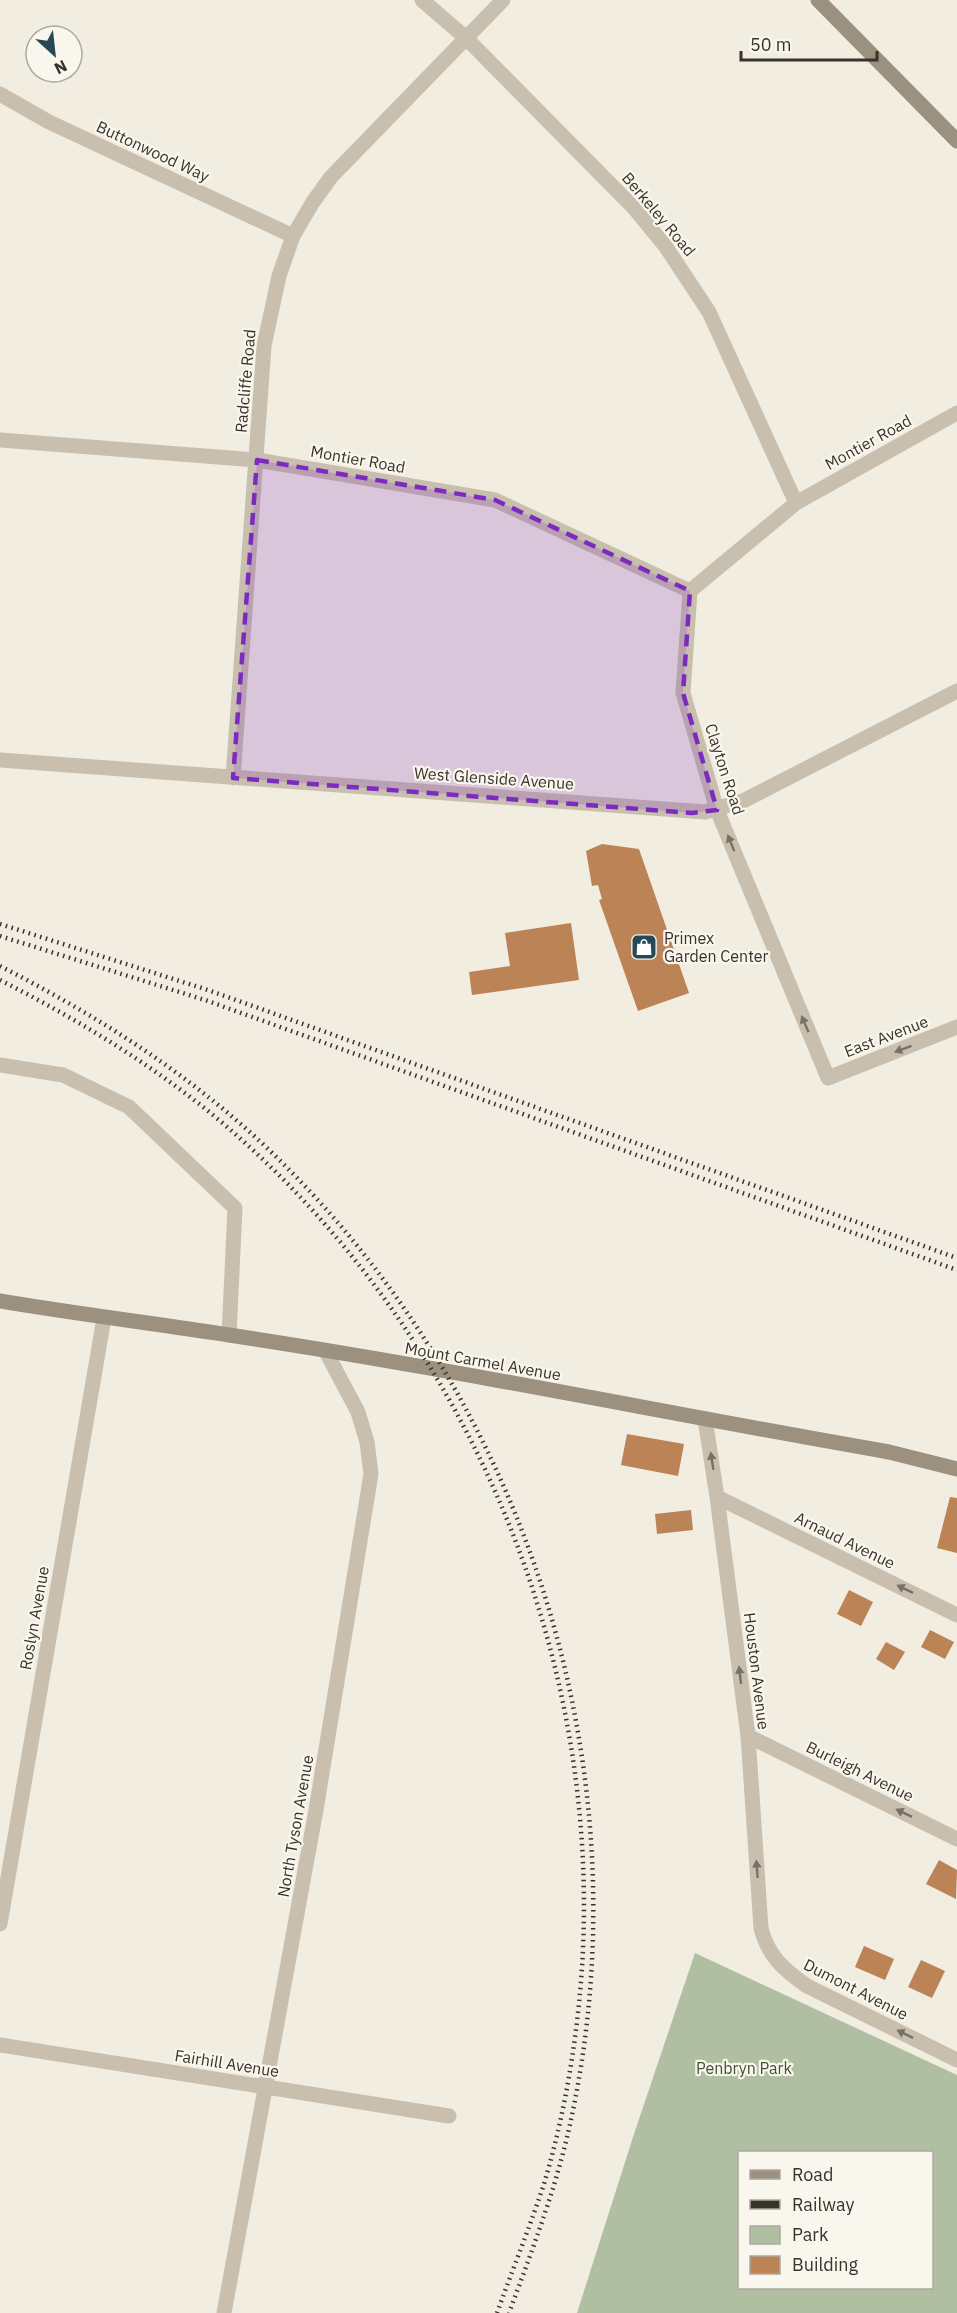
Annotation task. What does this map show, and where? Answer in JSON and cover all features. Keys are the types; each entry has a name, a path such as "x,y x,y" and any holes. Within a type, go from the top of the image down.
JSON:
{"street":[{"name":"Berkeley Road","path":"422,0 466,38 634,208 689,279 709,312 796,503"},
{"name":"Radcliffe Road","path":"233,778 264,346 279,276 292,236 331,177 503,0"},
{"path":"818,0 957,141"},
{"name":"Buttonwood Way","path":"0,94 49,122 292,236"},
{"name":"Montier Road","path":"796,503 957,414"},
{"name":"Montier Road","path":"0,440 257,460 495,500 690,591"},
{"path":"690,591 796,503"},
{"name":"Clayton Road","path":"690,591 682,693 717,810 828,1078"},
{"name":"West Glenside Avenue","path":"0,760 442,792 692,813 717,810 743,801 957,691"},
{"name":"East Avenue","path":"828,1078 957,1027"},
{"path":"0,1065 63,1076 129,1107 235,1208 229,1335"},
{"name":"Mount Carmel Avenue","path":"0,1301 229,1335 326,1352 889,1452 957,1469"},
{"name":"Roslyn Avenue","path":"0,1924 104,1318"},
{"name":"North Tyson Avenue","path":"224,2313 267,2088 325,1758 371,1474 367,1442 358,1412 326,1352"},
{"name":"Houston Avenue","path":"705,1419 748,1736 760,1928"},
{"name":"Arnaud Avenue","path":"717,1497 957,1615"},
{"name":"Burleigh Avenue","path":"748,1736 957,1839"},
{"name":"Dumont Avenue","path":"760,1928 765,1945 789,1974 807,1986 957,2060"},
{"name":"Fairhill Avenue","path":"0,2045 449,2116"}],"highlighted area":[{"path":"257,460 495,500 690,591 683,693 717,810 692,813 233,778"}],"green space":[{"name":"Penbryn Park","path":"695,1953 957,2075 957,2313 577,2313"}],"building":[{"name":"Primex Garden Center","path":"602,844 639,849 689,993 638,1011 599,900 602,899 598,885 592,886 586,851"},
{"path":"571,923 579,980 472,995 469,972 510,966 505,933"},
{"path":"627,1434 684,1444 678,1476 621,1465"},
{"path":"950,1497 957,1498 957,1553 937,1548"},
{"path":"691,1510 693,1530 657,1534 655,1514"},
{"path":"849,1590 873,1602 861,1626 837,1614"},
{"path":"930,1630 954,1642 945,1659 921,1647"},
{"path":"886,1642 905,1652 894,1670 876,1659"},
{"path":"939,1860 957,1870 956,1899 926,1884"},
{"path":"864,1946 894,1959 885,1980 855,1967"},
{"path":"921,1960 945,1971 932,1998 908,1987"}],"railway":[{"path":"0,924 208,990 957,1258"},
{"path":"0,936 205,1000 957,1270"},
{"path":"0,966 100,1021 194,1086 252,1134 346,1232 426,1341 491,1458 541,1583 574,1713 591,1846 591,1981 572,2115 560,2165 509,2313"},
{"path":"0,980 83,1025 163,1077 213,1115 303,1200 382,1295 449,1399 503,1510 544,1626 571,1747 583,1869 580,1993 566,2091 543,2187 497,2313"}],"place":[{"name":"Primex Garden Center","path":"644,947"}]}
